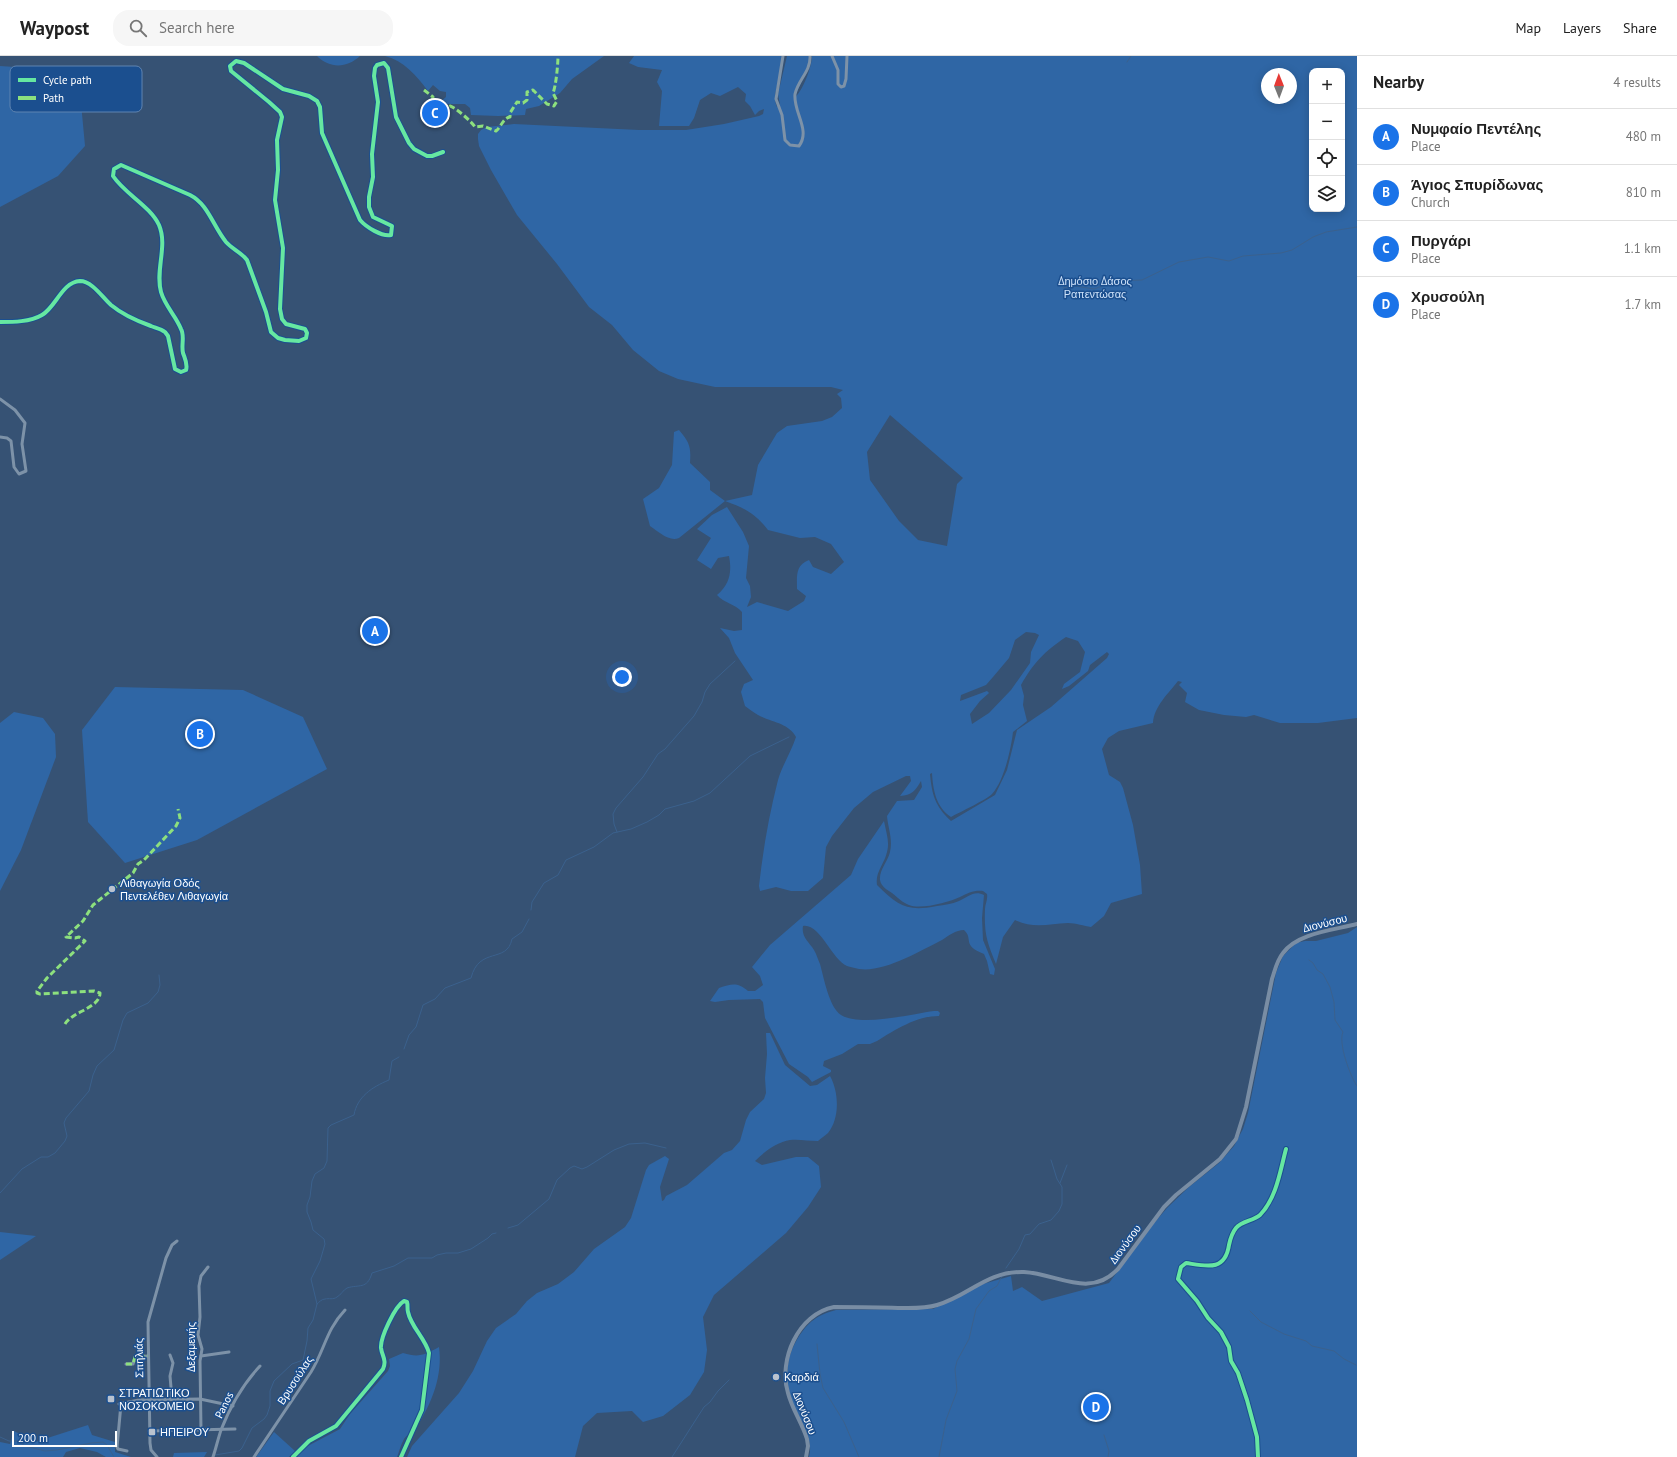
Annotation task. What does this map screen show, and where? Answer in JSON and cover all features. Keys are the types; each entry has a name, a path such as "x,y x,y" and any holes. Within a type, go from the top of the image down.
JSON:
{"main road":[{"name":"Διονύσου","path":"806,1457 808,1446 807,1439 789,1398 785,1375 789,1350 799,1332 810,1320 823,1310 834,1307 919,1308 937,1305 947,1302 984,1281 1006,1273 1034,1273 1088,1284 1099,1283 1111,1276 1118,1269 1164,1208 1176,1195 1220,1159 1236,1140 1246,1107 1272,979 1284,951 1298,939 1357,924"}],"street":[{"path":"783,56 776,99 782,115 785,140 790,145 799,146 804,131 798,115 796,93 810,64 810,56"},
{"path":"832,56 838,70 838,84 841,87 844,86 846,79 847,56"},
{"path":"0,322 30,319 41,316 50,309 59,295 68,287 79,281 84,282 91,286 112,306 122,313 165,332 168,336 176,369 181,372 186,370 187,366 182,348 183,332 166,304 160,288 162,239 160,229 155,219 119,184 113,176 114,169 117,166 123,165 200,200 224,240 231,247 242,254 247,260 266,312 271,332 278,338 285,340 299,341 306,338 307,333 305,329 286,324 280,314 283,248 275,200 278,170 277,140 282,114 231,71 231,64 236,61 244,63 283,89 309,96 317,101 320,107 322,133 359,216 365,225 384,235 391,235 392,226 373,217 370,211 369,203 373,176 372,154 378,102 374,76 377,64 384,63 388,68 396,117 411,147 427,156 432,156 443,152"},
{"path":"0,399 15,410 25,423 22,444 26,466 26,471 24,473 19,474 15,470 11,441 7,438 0,437"},
{"path":"1258,1457 1258,1437 1238,1373 1231,1361 1229,1347 1221,1332 1208,1318 1197,1301 1178,1279 1182,1267 1186,1263 1198,1266 1212,1266 1218,1265 1223,1261 1236,1228 1244,1222 1258,1216 1269,1201 1280,1176 1286,1149"},
{"name":"Σπηλιάς","path":"157,1457 150,1447 148,1322 166,1258 172,1245 177,1241"},
{"name":"Δεξαμενής","path":"201,1430 200,1356 202,1349 198,1331 200,1317 199,1286 201,1276 208,1267"},
{"path":"293,1457 309,1441 336,1426 382,1369 385,1362 381,1349 382,1343 393,1313 400,1303 404,1301 407,1302 408,1312 414,1326 428,1348 429,1353 423,1405 401,1457"},
{"name":"Βρυσούλας","path":"254,1457 311,1372 320,1357 327,1334 345,1310"},
{"path":"200,1356 229,1352"},
{"path":"170,1355 173,1363 170,1376 172,1399"},
{"path":"126,1364 133,1364 135,1357 148,1356"},
{"name":"Panos","path":"213,1457 222,1429 233,1406 246,1381 260,1366"},
{"path":"127,1451 118,1449 117,1447 120,1404 135,1400 200,1399 233,1406"},
{"path":"149,1431 235,1429"}],"green space":[{"path":"317,56 360,56 344,65 333,65"},
{"path":"385,56 604,56 572,79 560,93 539,106 526,109 525,115 498,116 471,115 470,108 465,104 443,104 441,101 446,97 446,92 440,91 433,85 428,91 409,69 398,61"},
{"name":"Δημόσιο Δάσος Ραπεντώσας","path":"634,56 782,56 775,94 777,107 780,105 778,94 787,56 809,56 809,63 795,97 806,78 812,56 1357,56 1357,718 1318,723 1280,723 1254,715 1246,717 1224,715 1199,710 1185,702 1187,693 1179,685 1182,682 1178,681 1159,705 1153,723 1119,731 1108,738 1102,749 1109,775 1120,782 1123,788 1133,825 1140,865 1142,894 1111,903 1104,916 1091,927 1074,923 1035,925 1022,923 1015,920 1003,937 996,964 988,944 985,925 987,894 983,891 971,892 942,903 920,907 907,904 886,889 880,880 880,876 891,847 887,816 897,801 914,800 922,787 921,781 913,792 908,795 900,796 911,781 910,776 906,776 873,792 854,808 832,836 826,847 823,878 808,891 791,891 776,887 760,891 759,886 764,846 775,793 780,775 796,737 789,729 758,715 745,706 741,692 744,684 753,680 735,653 729,638 720,628 734,631 742,630 742,612 717,595 725,587 729,577 729,556 718,558 711,569 697,560 711,538 697,529 712,515 727,507 743,532 749,546 746,578 750,586 751,597 747,607 757,602 788,611 804,601 806,596 797,589 797,580 799,568 804,562 809,560 813,567 831,574 844,562 831,544 815,537 800,538 768,530 754,515 725,501 752,495 758,465 777,433 787,426 822,421 832,417 842,408 841,398 837,394 843,390 831,387 715,387 678,379 659,371 633,350 612,325 589,307 557,264 517,215 479,146 478,134 481,130 487,127 514,124 639,130 686,130 724,124 763,114 764,109 755,115 745,101 746,94 738,87 720,96 711,93 700,100 694,118 689,126 659,126 662,91 657,82 662,70 638,67 629,63","holes":["890,415 963,478 957,484 947,546 918,540 899,521 870,480 867,452","1026,632 1039,635 1031,652 1030,663 1011,690 989,713 972,724 970,714 980,701 989,693 987,691 960,701 961,695 986,685 1009,658 1015,640","1066,637 1078,641 1085,652 1080,672 1064,684 1062,689 1069,686 1088,671 1090,665 1107,652 1109,654 1107,658 1051,707 1017,730 1007,770 995,795 951,821 941,810 935,800 930,774 932,773 936,798 942,808 951,817 979,803 992,794 1000,781 1009,756 1013,732 1027,721 1023,705 1024,696 1021,685 1035,663 1052,647"]},
{"path":"0,66 10,67 10,112 82,112 85,146 58,176 0,207"},
{"path":"679,430 686,438 690,449 690,463 710,482 710,490 725,501 679,538 668,538 650,526 643,499 659,488 672,465 674,432"},
{"path":"115,687 243,690 303,717 327,769 197,840 125,863 88,822 82,730"},
{"path":"14,712 43,718 55,734 56,757 21,850 0,891 0,723"},
{"path":"884,821 888,848 886,857 878,872 877,885 891,898 910,908 927,908 945,905 977,893 984,895 982,918 983,940 995,969 994,975 990,974 984,954 977,951 970,945 967,933 964,930 955,932 901,960 879,968 859,969 847,966 836,957 815,930 803,926 804,936 814,950 820,964 830,999 833,1006 841,1015 860,1020 873,1020 934,1011 938,1011 940,1013 939,1016 922,1018 906,1024 877,1041 870,1044 858,1044 842,1054 824,1061 823,1066 831,1070 831,1072 812,1082 808,1077 789,1064 765,1018 763,1002 760,999 710,1001 719,988 737,985 748,991 755,991 763,985 760,976 752,967 770,945 851,875 858,859"},
{"path":"1357,927 1357,1457 809,1457 810,1443 806,1430 791,1398 787,1380 787,1371 790,1354 798,1338 809,1323 823,1314 836,1310 933,1309 983,1284 1011,1276 1013,1291 1022,1287 1042,1301 1109,1283 1150,1228 1167,1208 1189,1187 1219,1163 1234,1146 1243,1129 1248,1113 1276,973 1283,956 1296,943 1316,941 1348,933"},
{"path":"766,1033 770,1033 785,1065 810,1086 817,1085 830,1076 835,1090 837,1105 835,1120 832,1127 828,1133 818,1141 785,1141 762,1154 755,1161 762,1165 796,1157 808,1157 819,1166 821,1187 808,1207 786,1233 714,1295 703,1317 707,1350 704,1372 690,1395 663,1416 643,1422 632,1411 597,1413 583,1426 575,1457 407,1457 412,1446 459,1393 473,1371 487,1341 496,1328 516,1314 527,1301 537,1293 558,1284 574,1272 594,1249 625,1227 631,1218 646,1170 649,1165 665,1156 669,1159 660,1187 662,1201 666,1196 687,1185 724,1153 732,1150 740,1141 750,1112 764,1099 766,1093"},
{"path":"0,1232 36,1236 0,1260"},
{"path":"439,1347 440,1357 438,1378 432,1398 416,1428 404,1439 397,1457 295,1457 304,1448 340,1429 350,1414 388,1371 390,1366 389,1359 403,1353 421,1355"},
{"path":"88,1425 92,1435 115,1442 115,1452 131,1457 106,1457 97,1452 80,1448 66,1452 63,1457 0,1457 0,1442 10,1444 14,1431 35,1442"},
{"path":"274,1432 295,1451 289,1457 256,1457"},
{"path":"207,1452 204,1457 173,1457 174,1453"}],"waterway":[{"path":"1127,62 1131,56"},
{"path":"1063,288 1075,286 1094,289 1115,281 1142,280 1179,262 1208,257 1229,261 1243,256 1281,253 1292,250 1313,237 1326,232 1357,227"},
{"path":"617,832 613,814 616,808 643,777 658,754 665,749 694,716 710,684 735,661"},
{"path":"531,910 532,902 544,883 558,875 566,860 594,847 613,833 631,829 659,815 665,809 694,801 710,793 750,756 789,737"},
{"path":"404,1049 409,1035 416,1027 423,1005 435,999 445,988 471,978 475,968 486,958 505,951 509,947 512,939 522,932 529,919"},
{"path":"1309,960 1313,963 1317,970 1323,974 1330,987 1334,1002 1335,1020 1343,1032 1343,1051 1351,1075 1357,1086"},
{"path":"0,1193 22,1169 41,1157 48,1157 55,1153 65,1141 67,1136 64,1123 66,1118 89,1091 97,1066 114,1050 123,1020 127,1013 148,1003 158,992 160,985 159,975"},
{"path":"317,1304 311,1279 320,1261 325,1244 324,1239 313,1230 307,1212 307,1205 315,1174 324,1168 327,1161 328,1128 331,1125 354,1115 358,1103 366,1093 389,1080 392,1061 399,1057"},
{"path":"508,1228 518,1225 549,1199 557,1180 570,1168 574,1166 582,1169 587,1167 614,1150 629,1144 645,1143 666,1148"},
{"path":"1006,1268 1019,1249 1025,1235 1030,1234 1039,1224 1051,1220 1059,1211 1062,1204 1062,1187 1057,1179 1051,1160"},
{"path":"1060,1183 1067,1165"},
{"path":"215,1455 239,1451 252,1428 267,1415 270,1406 270,1391 274,1381 292,1364 303,1360 308,1328 313,1320 317,1304 324,1299 336,1298 347,1288 365,1284 368,1282 372,1273 394,1266 408,1258 432,1258 446,1253 458,1253 471,1249 492,1234 496,1233"},
{"path":"939,1457 946,1420 957,1391 955,1369 957,1361 969,1339 976,1309 989,1291 997,1286 1002,1276"},
{"path":"1250,1311 1261,1322 1284,1334 1306,1341 1312,1346 1334,1351 1344,1359 1356,1365"},
{"path":"817,1344 823,1388 844,1422 859,1457"},
{"path":"672,1457 704,1407 729,1380"},
{"path":"1104,1435 1109,1451 1108,1457"},
{"path":"0,1437 9,1441 18,1441 25,1446 45,1451 103,1442 107,1445 114,1457"}],"marked path":[{"path":"424,90 433,97 432,100 435,105 444,109 450,106 456,109 475,127 483,126 496,131 506,119 510,117 510,113 517,102 523,103 527,100 527,92 533,90 547,104 554,106 557,101 553,93 556,80 558,56"},
{"path":"65,1024 74,1016 96,1002 100,993 94,991 40,994 37,993 37,991 47,978 85,941 79,937 66,937 83,921 93,905 133,873 138,864 144,860 176,826 180,818 178,809"},
{"path":"126,1364 133,1364 135,1357 148,1356"}],"cycle path":[{"path":"0,322 21,321 42,315 68,286 74,282 84,282 97,290 120,312 135,320 165,332 168,336 175,369 181,372 186,370 187,368 183,353 182,332 161,292 159,275 162,241 159,225 150,212 124,189 113,176 114,169 121,165 196,199 206,210 226,242 247,260 266,312 271,332 278,338 285,340 299,341 306,338 307,333 305,329 286,324 282,319 280,309 283,248 275,200 278,170 277,140 282,117 280,112 269,102 231,71 230,66 236,61 244,63 283,89 309,96 317,101 320,107 322,133 360,220 366,226 379,233 391,235 392,226 373,217 369,207 369,197 373,177 372,154 378,102 374,76 377,65 384,63 388,68 396,117 409,143 414,149 427,156 432,156 443,152"},
{"path":"1258,1457 1257,1437 1238,1373 1231,1361 1229,1347 1221,1332 1208,1318 1197,1301 1178,1279 1181,1267 1186,1263 1207,1266 1214,1265 1223,1260 1227,1254 1231,1236 1236,1228 1241,1224 1254,1219 1266,1208 1277,1184 1286,1149"},
{"path":"293,1457 309,1441 336,1426 383,1369 384,1361 381,1343 385,1330 396,1309 404,1301 407,1302 410,1317 429,1353 422,1410 401,1457"}],"place":[{"name":"Πυργάρι","path":"435,113"},
{"name":"Νυμφαίο Πεντέλης","path":"375,631"},
{"name":"Άγιος Σπυρίδωνας","path":"200,734"},
{"name":"Λιθαγωγία Οδός Πεντελέθεν Λιθαγωγία","path":"112,889"},
{"name":"Καρδιά","path":"776,1377"},
{"name":"ΣΤΡΑΤΙΩΤΙΚΟ ΝΟΣΟΚΟΜΕΙΟ","path":"111,1399"},
{"name":"Χρυσούλη","path":"1096,1407"},
{"name":"ΗΠΕΙΡΟΥ","path":"152,1432"}]}
